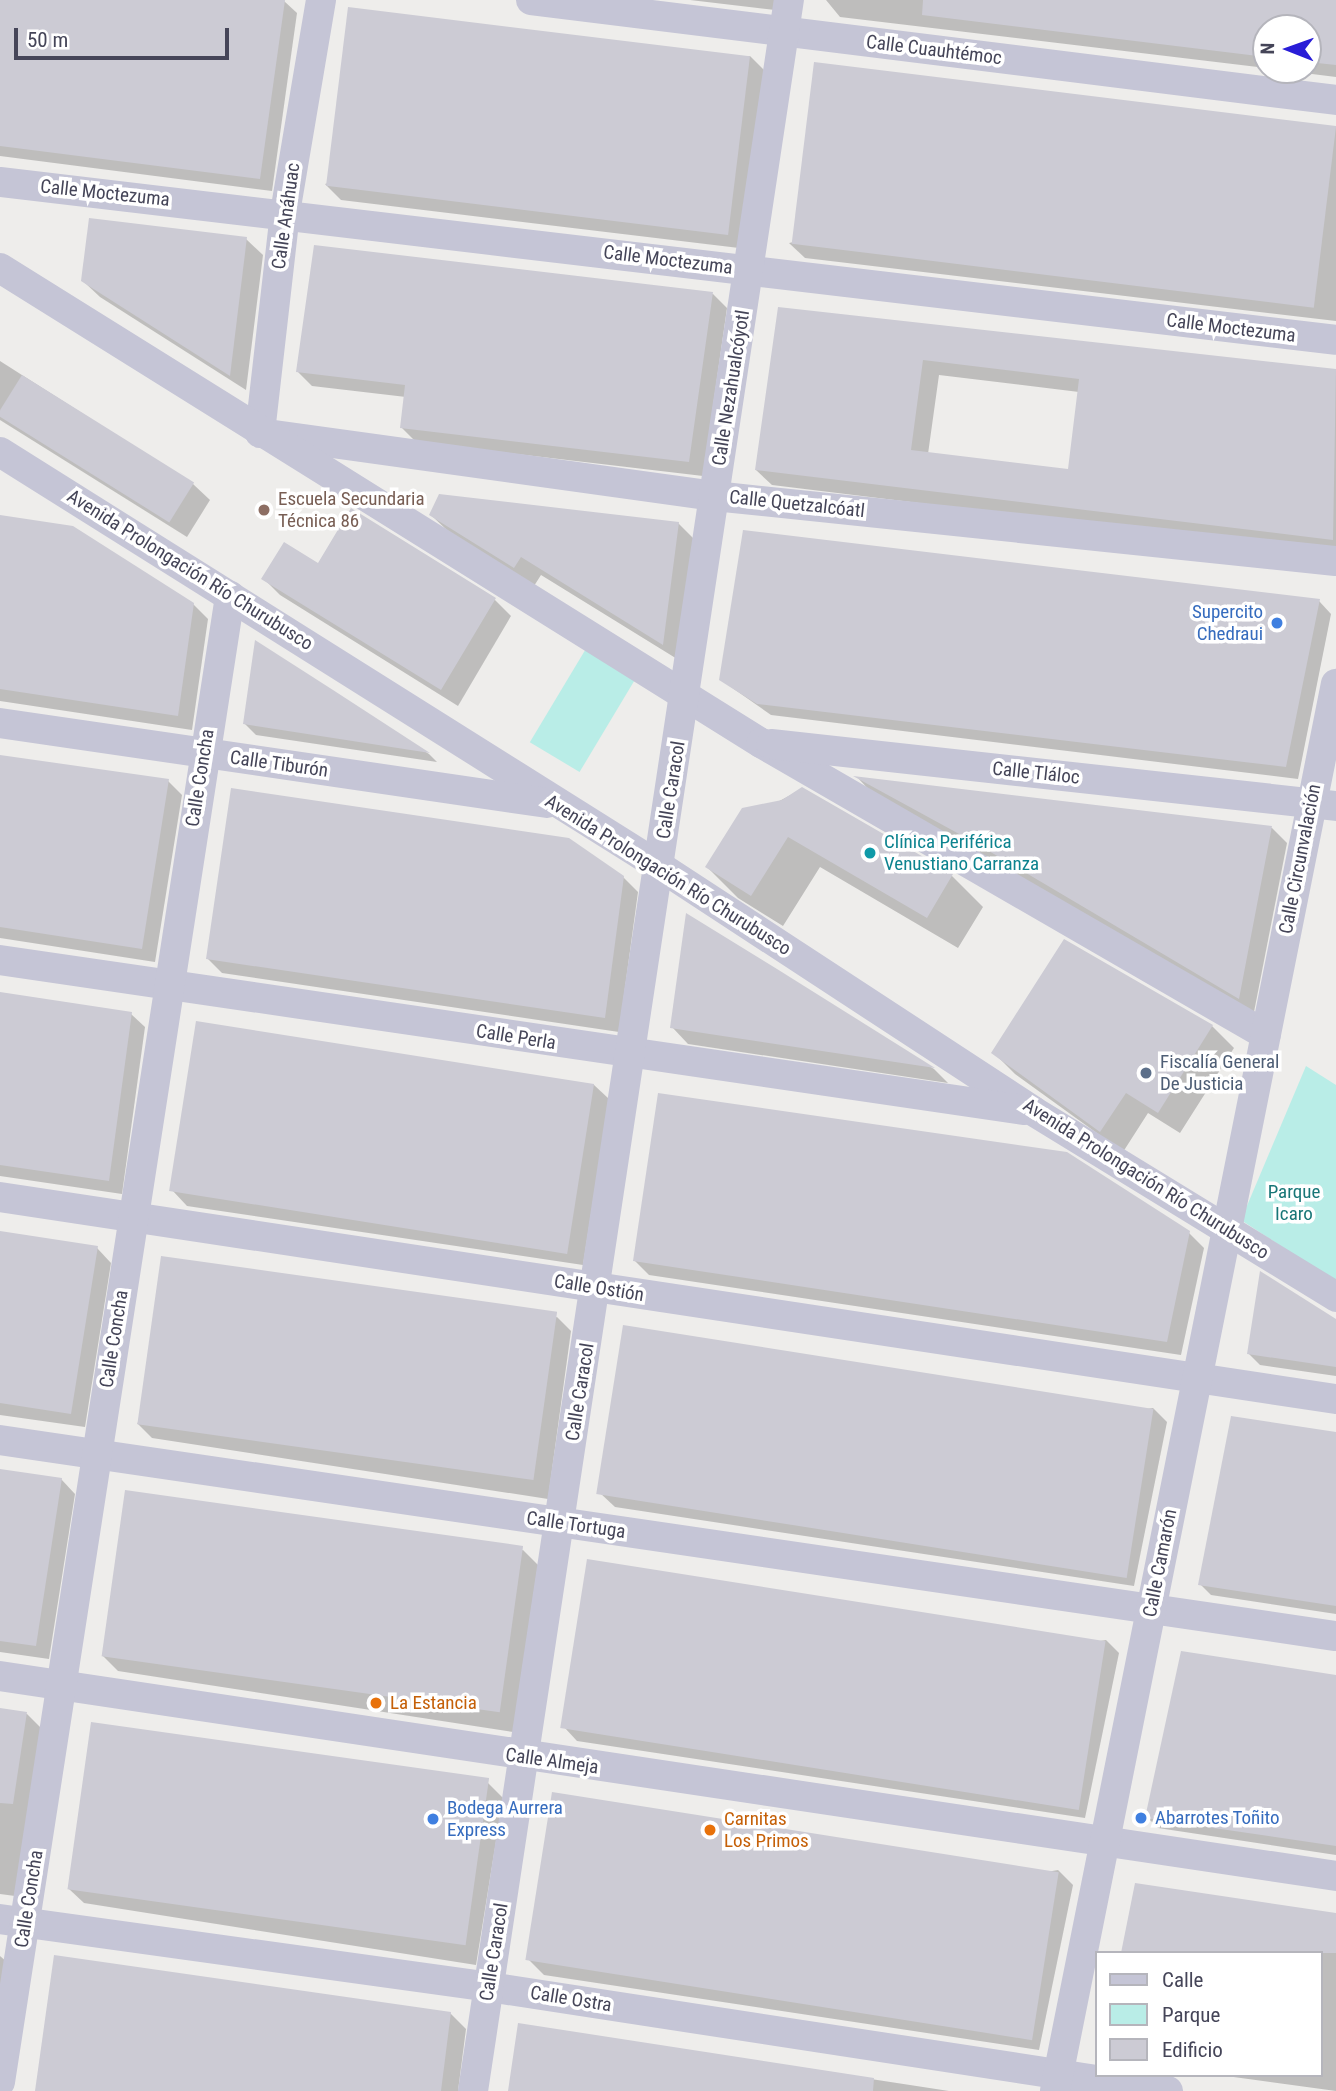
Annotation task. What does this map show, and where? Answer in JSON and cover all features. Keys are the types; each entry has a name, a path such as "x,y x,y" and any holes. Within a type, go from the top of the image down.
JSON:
{"street":[{"name":"Calle Anáhuac","path":"260,433 285,213 321,0"},
{"name":"Calle Cuauhtémoc","path":"531,0 1336,100"},
{"name":"Calle Nezahualcóyotl","path":"686,693 789,0"},
{"name":"Calle Moctezuma","path":"0,182 285,213 1336,340"},
{"path":"0,268 260,433 686,693 761,743 1266,1035"},
{"name":"Calle Quetzalcóatl","path":"260,433 714,496 1336,561"},
{"name":"Avenida Prolongación Río Churubusco","path":"0,452 659,866 1033,1111 1336,1297"},
{"path":"0,479 59,487"},
{"name":"Calle Concha","path":"0,2082 13,1921 60,1685 230,596"},
{"name":"Calle Circunvalación","path":"1266,1035 1323,804 1336,684"},
{"name":"Calle Caracol","path":"473,2091 686,693"},
{"name":"Calle Tiburón","path":"0,723 558,805"},
{"name":"Calle Tláloc","path":"761,743 1323,804"},
{"name":"Calle Perla","path":"0,960 1033,1111"},
{"name":"Calle Camarón","path":"1057,2083 1266,1035"},
{"name":"Calle Ostión","path":"0,1197 1336,1399"},
{"name":"Calle Tortuga","path":"0,1440 1336,1636"},
{"name":"Calle Almeja","path":"0,1676 524,1758 1336,1876"},
{"name":"Calle Ostra","path":"13,1921 489,1987 1057,2083 1168,2091"}],"green space":[{"path":"587,647 637,677 580,772 530,742"},
{"name":"Parque Icaro","path":"1306,1066 1336,1085 1336,1282 1241,1220"}],"building":[{"path":"0,0 285,0 260,179 0,146"},
{"path":"923,0 1336,0 1336,65 1322,64 1322,14 1252,14 1252,55 922,15"},
{"path":"348,7 750,56 728,235 326,186"},
{"path":"814,62 1336,126 1314,308 792,244"},
{"path":"89,218 247,237 230,376 81,281"},
{"path":"314,245 713,292 689,462 400,428 405,385 296,372"},
{"path":"778,307 1336,369 1333,540 755,470","holes":["923,360 1079,379 1068,469 911,450"]},
{"path":"22,375 194,483 169,522 0,417 0,410"},
{"path":"439,494 679,522 663,645 521,557 514,568 429,515"},
{"path":"351,508 496,598 441,690 261,579 284,542 318,563"},
{"path":"0,515 73,526 194,603 178,716 0,689"},
{"path":"743,530 1320,599 1286,767 757,704 719,680"},
{"path":"255,640 333,690 430,753 243,724"},
{"path":"0,755 169,779 142,949 0,927"},
{"path":"853,776 1272,826 1239,999 972,841"},
{"name":"Clínica Periférica Venustiano Carranza","path":"802,787 953,874 927,918 788,837 751,896 705,867 742,808 782,800"},
{"path":"231,788 569,838 624,876 605,1018 206,959"},
{"path":"686,913 777,969 935,1068 670,1028"},
{"path":"1064,939 1213,1025 1158,1113 1126,1093 1100,1132 991,1053"},
{"path":"0,992 132,1012 109,1181 0,1165"},
{"path":"196,1021 594,1084 567,1254 169,1191"},
{"path":"658,1093 1067,1152 1190,1231 1167,1342 633,1261"},
{"path":"0,1231 98,1246 71,1414 0,1403"},
{"path":"161,1256 557,1312 533,1480 137,1424"},
{"path":"1260,1271 1336,1319 1336,1367 1247,1354"},
{"path":"623,1325 1153,1409 1127,1578 596,1494"},
{"path":"1231,1416 1336,1432 1336,1606 1198,1585"},
{"path":"0,1469 62,1478 36,1646 0,1641"},
{"path":"125,1490 523,1546 500,1712 102,1656"},
{"path":"587,1559 1106,1641 1079,1810 560,1728"},
{"path":"1181,1651 1336,1675 1336,1846 1145,1818"},
{"path":"0,1708 27,1712 13,1804 0,1803"},
{"path":"91,1722 489,1778 466,1945 67,1889"},
{"path":"552,1792 1059,1872 1032,2040 525,1960"},
{"path":"1135,1883 1336,1913 1336,1953 1121,1951"},
{"path":"54,1955 451,2012 441,2091 35,2091"},
{"path":"518,2023 874,2078 873,2091 508,2091"}],"place":[{"name":"Escuela Secundaria Técnica 86","path":"264,510"},
{"name":"Supercito Chedraui","path":"1277,623"},
{"name":"Clínica Periférica Venustiano Carranza","path":"870,853"},
{"name":"Fiscalía General De Justicia","path":"1146,1073"},
{"name":"La Estancia","path":"376,1703"},
{"name":"Abarrotes Toñito","path":"1141,1818"},
{"name":"Bodega Aurrera Express","path":"433,1819"},
{"name":"Carnitas Los Primos","path":"710,1830"}]}
